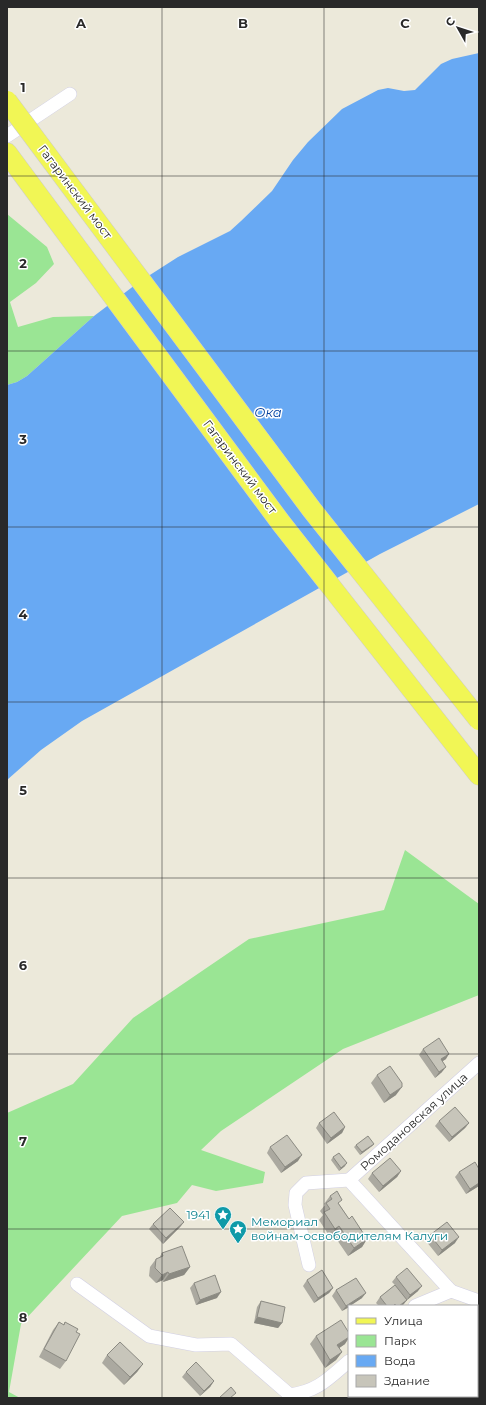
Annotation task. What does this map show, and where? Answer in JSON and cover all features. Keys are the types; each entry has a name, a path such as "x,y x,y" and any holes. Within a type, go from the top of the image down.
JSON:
{"main road":[{"name":"Гагаринский мост","path":"7,101 312,510 479,720"},
{"name":"Гагаринский мост","path":"7,153 281,523 479,775"}],"street":[{"path":"7,136 70,94"},
{"name":"Ромодановская улица","path":"348,1180 479,1063"},
{"path":"309,1265 295,1205 296,1193 306,1183 348,1180 452,1291 479,1301"},
{"path":"77,1284 149,1336 196,1345 231,1344 290,1395 307,1392 327,1380 348,1362"},
{"path":"417,1305 452,1291"}],"green space":[{"path":"7,214 47,247 54,264 36,283 10,302 18,327 53,317 94,316 27,376 17,382 7,385"},
{"path":"405,850 479,904 479,995 343,1049 221,1131 201,1150 265,1172 263,1183 216,1191 192,1185 177,1203 122,1216 21,1324 9,1392 20,1398 7,1398 7,1113 73,1084 133,1018 249,939 384,910"}],"water":[{"name":"Ока","path":"479,53 479,504 380,554 82,721 41,750 7,780 7,385 17,382 27,376 94,316 139,282 178,257 230,231 272,191 293,160 308,142 342,109 378,90 388,88 404,91 415,90 441,64 452,59"}],"building":[{"path":"439,1038 449,1054 441,1059 446,1067 439,1072 423,1049"},
{"path":"390,1066 402,1083 402,1087 390,1095 377,1075"},
{"path":"455,1107 469,1123 452,1137 439,1121"},
{"path":"334,1112 345,1127 331,1138 319,1123"},
{"path":"287,1135 302,1155 285,1167 270,1147"},
{"path":"368,1136 374,1144 362,1152 356,1145"},
{"path":"339,1153 347,1163 341,1168 333,1157"},
{"path":"390,1158 401,1171 383,1186 372,1173"},
{"path":"475,1162 479,1169 479,1183 470,1189 459,1172"},
{"path":"337,1191 342,1200 338,1203 349,1219 352,1216 367,1239 354,1248 339,1226 335,1229 324,1212 330,1209 326,1203 332,1199 330,1196"},
{"path":"170,1208 184,1222 166,1238 153,1224"},
{"path":"447,1222 459,1237 442,1250 430,1235"},
{"path":"182,1246 190,1267 169,1274 168,1272 162,1275 155,1268 156,1259 163,1256 162,1253"},
{"path":"407,1268 422,1286 410,1295 396,1277"},
{"path":"322,1270 333,1288 318,1298 307,1280"},
{"path":"215,1275 221,1292 200,1300 194,1283"},
{"path":"356,1278 366,1293 346,1306 336,1290"},
{"path":"395,1285 407,1300 400,1305 386,1305 380,1297"},
{"path":"261,1301 285,1307 282,1323 257,1317"},
{"path":"478,1312 479,1314 478,1346"},
{"path":"341,1320 348,1331 348,1338 337,1345 342,1352 330,1360 316,1336"},
{"path":"59,1322 64,1325 65,1322 78,1329 76,1332 80,1334 66,1361 44,1349"},
{"path":"120,1342 143,1364 130,1377 107,1355"},
{"path":"196,1362 214,1381 204,1391 186,1372"},
{"path":"231,1387 236,1393 230,1398 219,1398"}],"place":[{"name":"1941","path":"223,1230"},
{"name":"Мемориал войнам-освободителям Калуги","path":"238,1244"}]}
